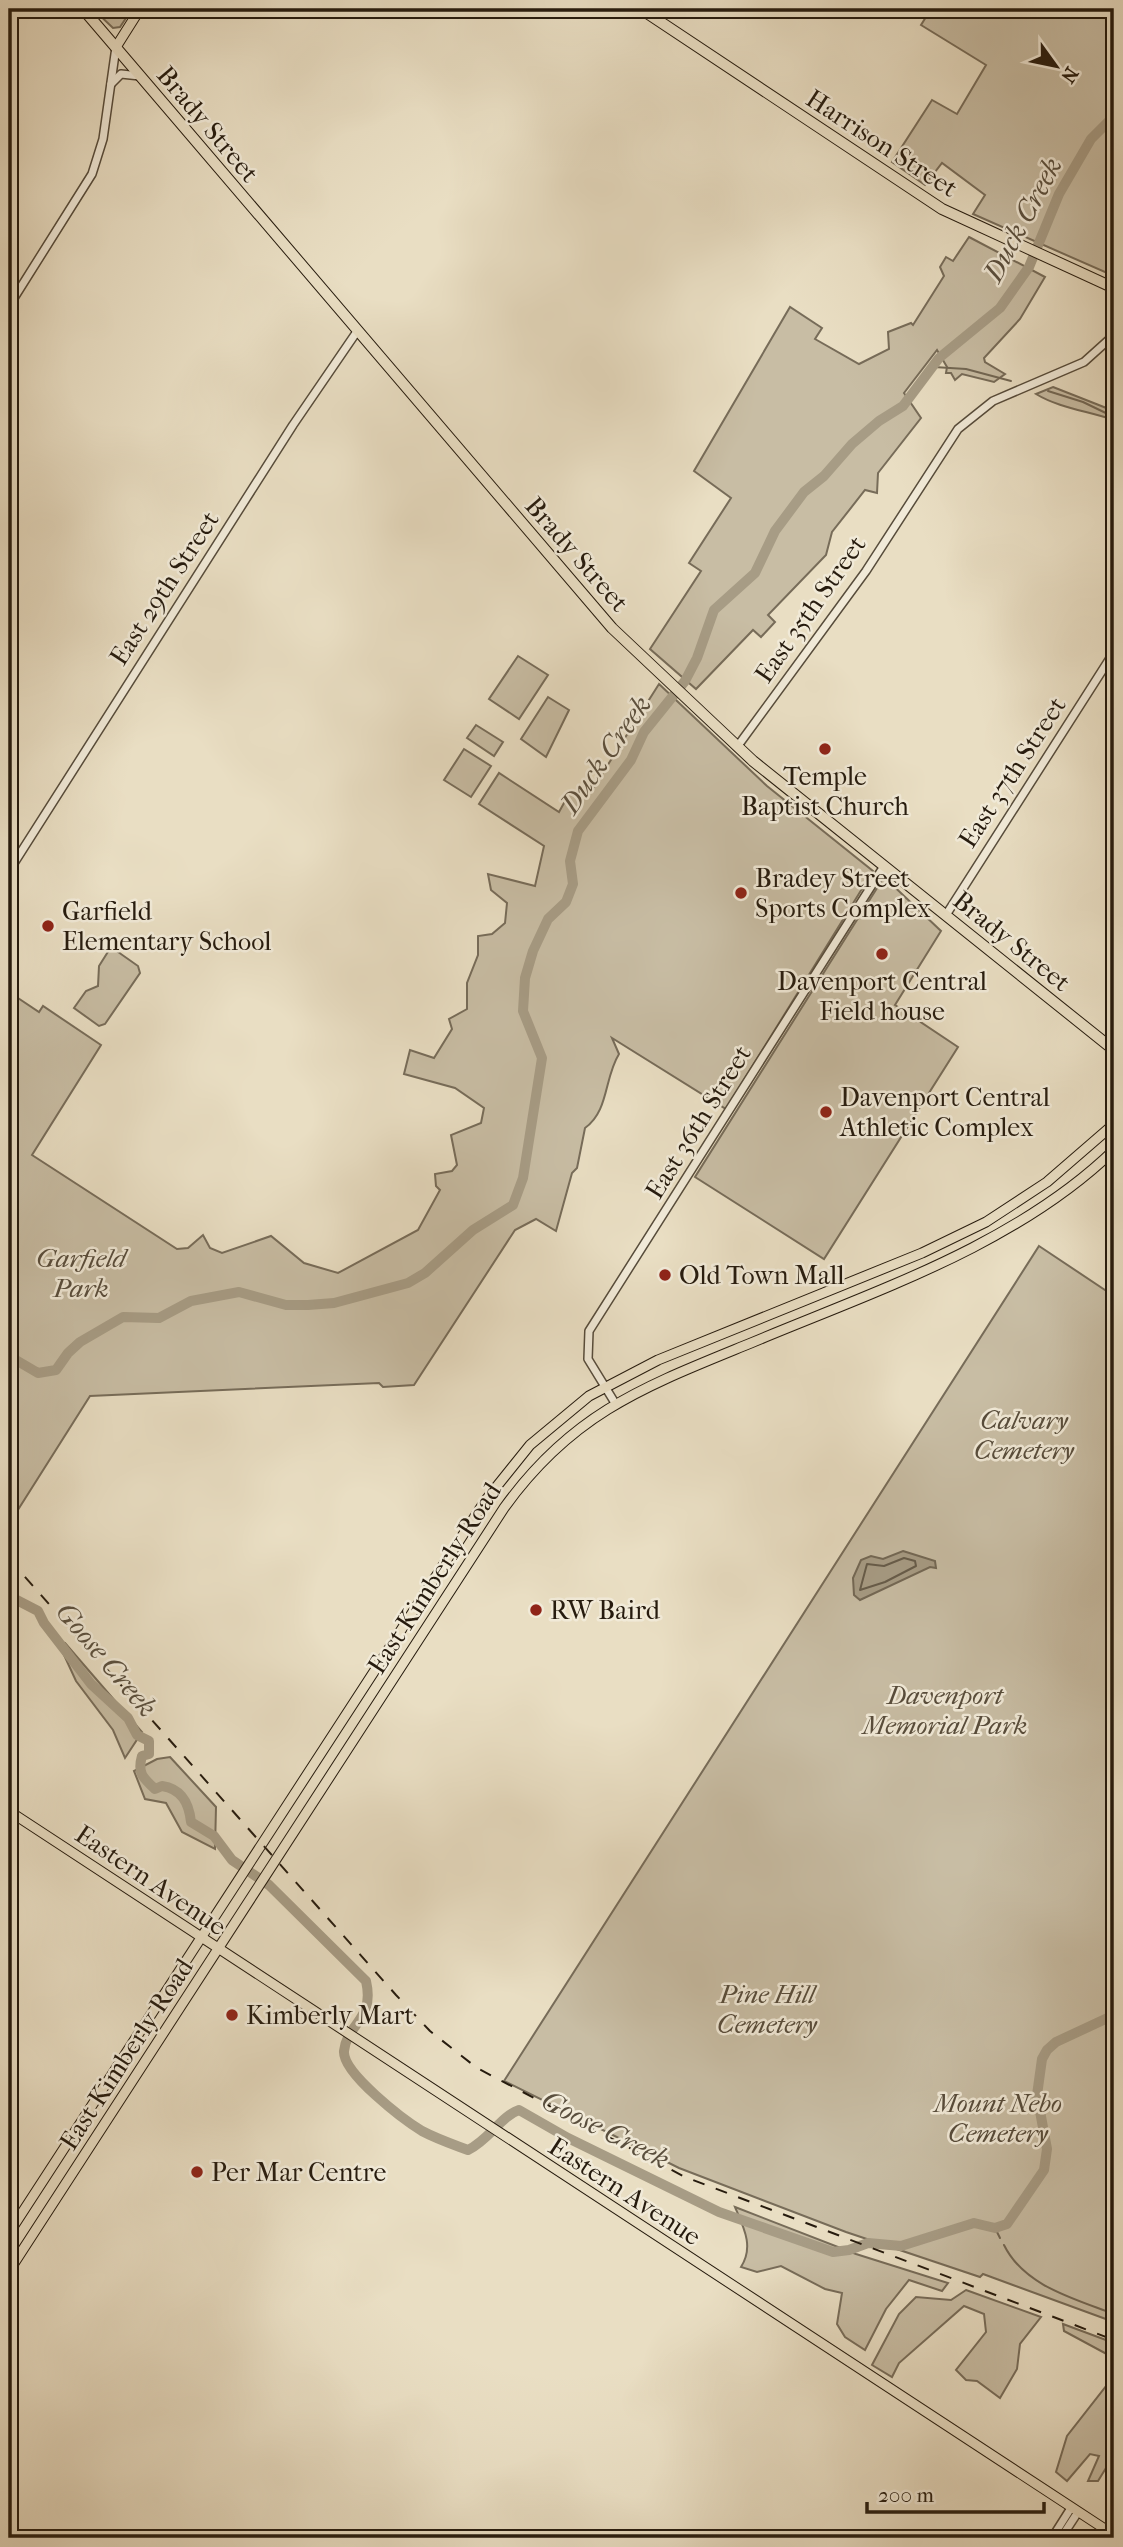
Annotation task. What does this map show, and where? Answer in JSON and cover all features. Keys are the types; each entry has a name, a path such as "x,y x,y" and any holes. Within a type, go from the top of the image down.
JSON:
{"highway":[{"name":"Brady Street","path":"83,9 582,595 660,674 737,747 1114,1050"},
{"name":"Harrison Street","path":"641,9 942,209 1114,288"}],"main road":[{"path":"116,47 140,9"},
{"name":"East Kimberly Road","path":"9,2233 500,1480 546,1429 606,1386 658,1360 922,1253 986,1222 1047,1182 1114,1124"},
{"name":"East Kimberly Road","path":"9,2272 519,1487 555,1448 615,1403 638,1390 981,1244 1060,1195 1114,1150"},
{"name":"Eastern Avenue","path":"9,1811 1114,2535"}],"street":[{"path":"9,306 92,174 103,139 116,47"},
{"path":"109,88 121,74 140,76"},
{"name":"East 29th Street","path":"9,871 293,425 358,330"},
{"name":"East 35th Street","path":"737,747 866,571 954,434 980,409 1073,368 1114,335"},
{"name":"East 37th Street","path":"946,915 1114,652"},
{"name":"East 36th Street","path":"615,1403 588,1359 589,1331 884,866"},
{"path":"1052,2538 1075,2510"},
{"path":"1061,2538 1075,2510"}],"green space":[{"path":"93,9 132,9 120,27 113,28"},
{"path":"931,9 1114,9 1114,276 973,214 985,195 942,163 925,185 892,162 932,100 957,114 986,65 921,25"},
{"path":"969,237 1045,277 1020,319 984,358 985,362 1005,374 994,382 962,374 955,380 951,373 946,373 947,367 937,350 904,393 921,418 878,473 877,493 865,490 832,532 826,555 768,615 775,622 761,637 753,630 696,689 650,649 701,571 689,563 731,498 694,471 790,307 822,328 815,339 859,364 889,349 888,332 911,323 913,325 944,276 940,267 946,257 953,261"},
{"path":"1053,387 1114,411 1114,420 1064,406 1036,394"},
{"path":"518,656 548,675 519,719 489,699"},
{"name":"Garfield Park","path":"659,684 767,786 873,871 726,1109 612,1038 619,1054 598,1113 585,1128 577,1168 572,1173 556,1231 536,1219 515,1230 414,1385 383,1387 379,1383 90,1396 9,1524 9,992 39,1012 43,1006 101,1045 32,1155 177,1249 188,1248 203,1235 210,1248 222,1253 271,1236 304,1263 338,1273 418,1230 440,1190 436,1186 435,1174 452,1171 457,1165 451,1135 481,1123 484,1108 455,1088 404,1074 410,1050 434,1058 452,1029 449,1019 467,1009 467,983 478,955 478,936 492,934 505,923 507,903 491,890 488,874 535,886 544,846 479,804 499,773 559,812 569,794 590,793"},
{"path":"548,697 569,710 546,757 521,739"},
{"path":"476,725 503,742 494,756 467,738"},
{"path":"464,749 491,766 471,797 444,780"},
{"name":"Davenport Central Athletic Complex","path":"884,877 941,931 895,1005 958,1047 824,1259 695,1177"},
{"path":"111,947 138,966 140,973 105,1024 99,1026 74,1008 86,991 98,986 99,966"},
{"path":"1039,1246 1111,1294 1114,1291 1114,2322 983,2274 980,2277 846,2232 679,2168 504,2081"},
{"path":"58,1642 65,1643 142,1732 125,1758 113,1730 76,1681"},
{"path":"170,1757 216,1807 215,1849 182,1832 166,1803 145,1799 134,1771 157,1759"},
{"path":"735,2207 856,2254 948,2283 942,2291 909,2280 886,2309 865,2350 845,2337 837,2324 842,2293 825,2289 781,2266 757,2272 741,2267 747,2245"},
{"path":"966,2290 1041,2317 1020,2344 1017,2369 1000,2398 977,2381 966,2380 956,2370 986,2332 984,2314 964,2306 899,2363 892,2377 872,2365 899,2314 916,2297 951,2300"},
{"path":"1063,2324 1114,2343 1114,2358 1064,2331"},
{"path":"1114,2376 1114,2455 1098,2481 1088,2481 1099,2456 1090,2454 1067,2481 1056,2472 1067,2436"}],"water":[{"path":"903,1551 935,1561 936,1568 930,1567 860,1600 854,1595 853,1578 861,1560 871,1556 883,1559"}],"waterway":[{"name":"Duck Creek","path":"9,1356 38,1373 56,1370 80,1342 123,1317 159,1318 191,1301 239,1292 286,1305 334,1303 408,1283 425,1273 473,1230 513,1205 523,1178 542,1058 523,1011 525,978 533,951 548,919 566,902 573,884 570,861 578,831 631,760 644,732 685,681 697,658 714,610 755,573 775,531 804,492 824,476 852,444 879,421 903,406 939,358 1000,308 1029,267 1059,194 1091,139 1114,116"},
{"path":"934,367 966,369 1011,381"},
{"path":"1048,391 1083,402 1114,417"},
{"name":"Goose Creek","path":"9,1596 38,1611 44,1623 91,1684 128,1718 137,1735 149,1741 149,1754 142,1756 140,1767 147,1782 155,1789 162,1786 175,1790 186,1803 191,1822 214,1836 232,1860 269,1885 366,1981 367,2004 346,2042 344,2051 353,2071 389,2107 422,2131 468,2150 506,2117 519,2110 568,2138 719,2212 833,2252 868,2243 901,2246 974,2223 995,2228 1007,2224 1044,2170 1047,2149 1037,2095 1042,2059 1047,2050 1056,2042 1114,2015"},
{"path":"995,2228 1000,2238"},
{"path":"1004,2245 1013,2259 1037,2281 1114,2314"}],"railway":[{"path":"9,1559 396,1995 430,2031 477,2068 685,2177 1114,2340"}],"place":[{"name":"Temple Baptist Church","path":"825,749"},
{"name":"Bradey Street Sports Complex","path":"741,893"},
{"name":"Garfield Elementary School","path":"48,926"},
{"name":"Davenport Central Field house","path":"882,954"},
{"name":"Davenport Central Athletic Complex","path":"826,1112"},
{"name":"Old Town Mall","path":"665,1275"},
{"name":"RW Baird","path":"536,1610"},
{"name":"Kimberly Mart","path":"232,2015"},
{"name":"Per Mar Centre","path":"197,2172"}],"park label":[{"name":"Calvary Cemetery","path":"1024,1435"},
{"name":"Davenport Memorial Park","path":"945,1710"},
{"name":"Pine Hill Cemetery","path":"767,2008"},
{"name":"Mount Nebo Cemetery","path":"998,2118"}]}
